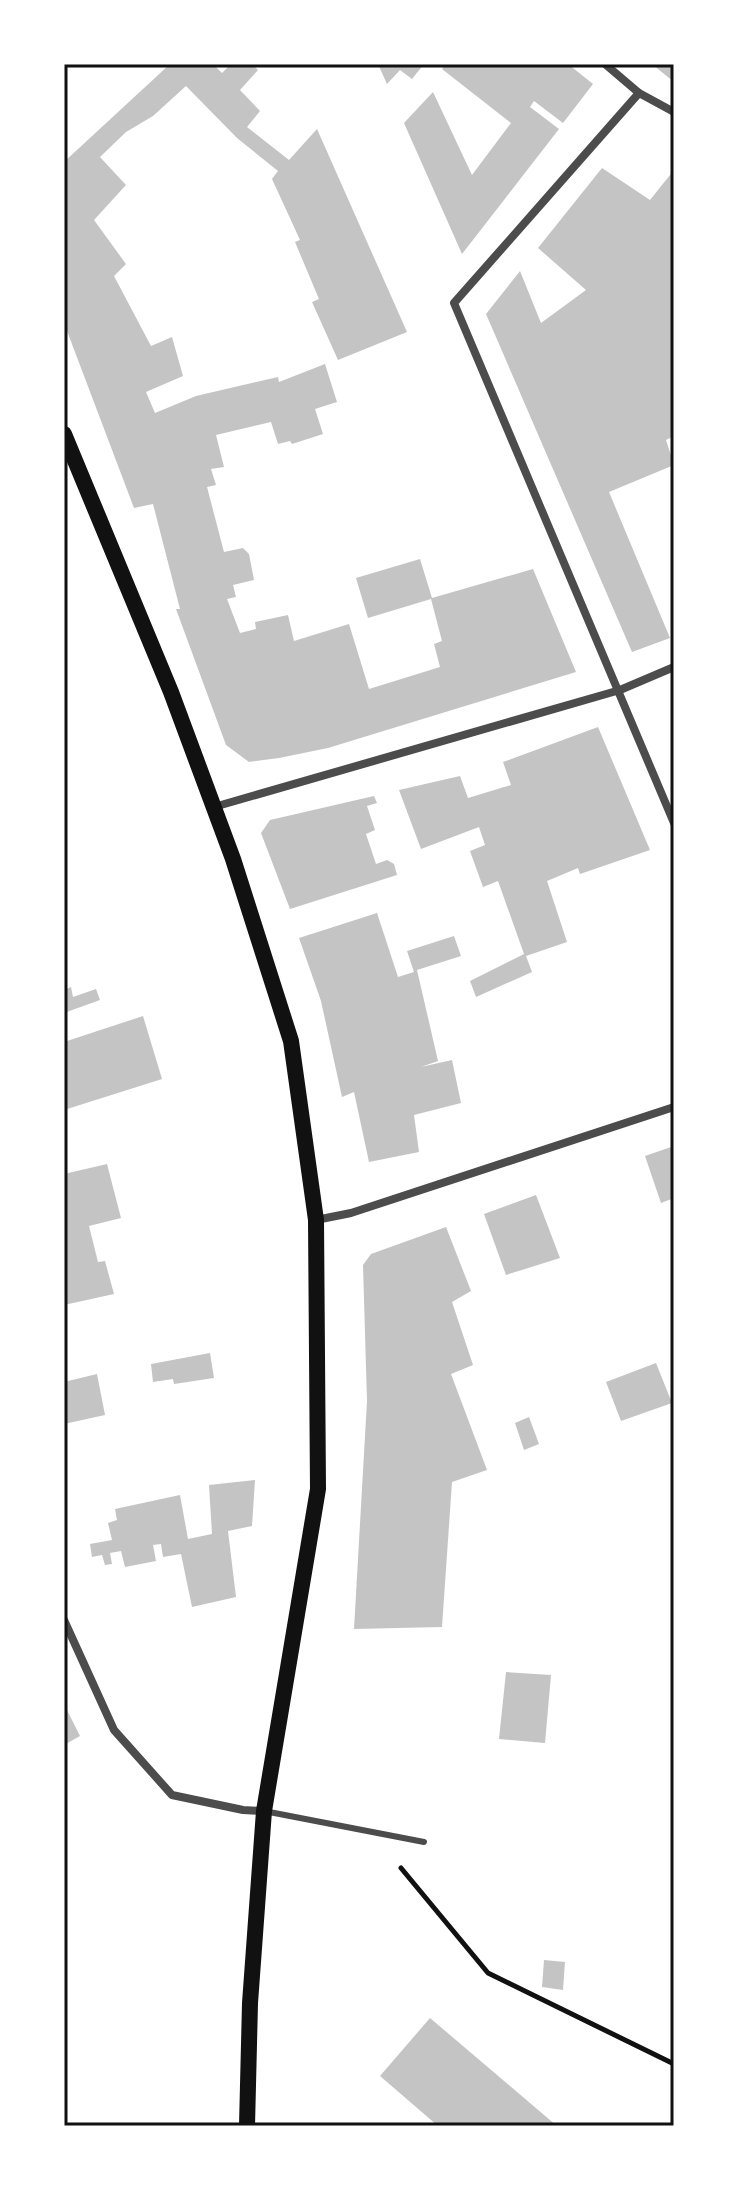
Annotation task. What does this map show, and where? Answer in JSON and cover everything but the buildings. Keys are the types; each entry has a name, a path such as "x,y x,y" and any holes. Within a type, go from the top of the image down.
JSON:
{"main road":[{"path":"64,434 171,692 233,859 291,1041 316,1220 318,1489 264,1811 250,2003 247,2126"}],"street":[{"path":"605,64 639,93 674,112"},
{"path":"639,93 454,303 674,823"},
{"path":"214,807 620,690 674,667"},
{"path":"316,1220 351,1213 674,1107"},
{"path":"64,1620 114,1730 172,1795 243,1810 264,1811"}],"lane":[{"path":"264,1811 424,1842"}],"path":[{"path":"369,1831 488,1973 674,2064"}]}
